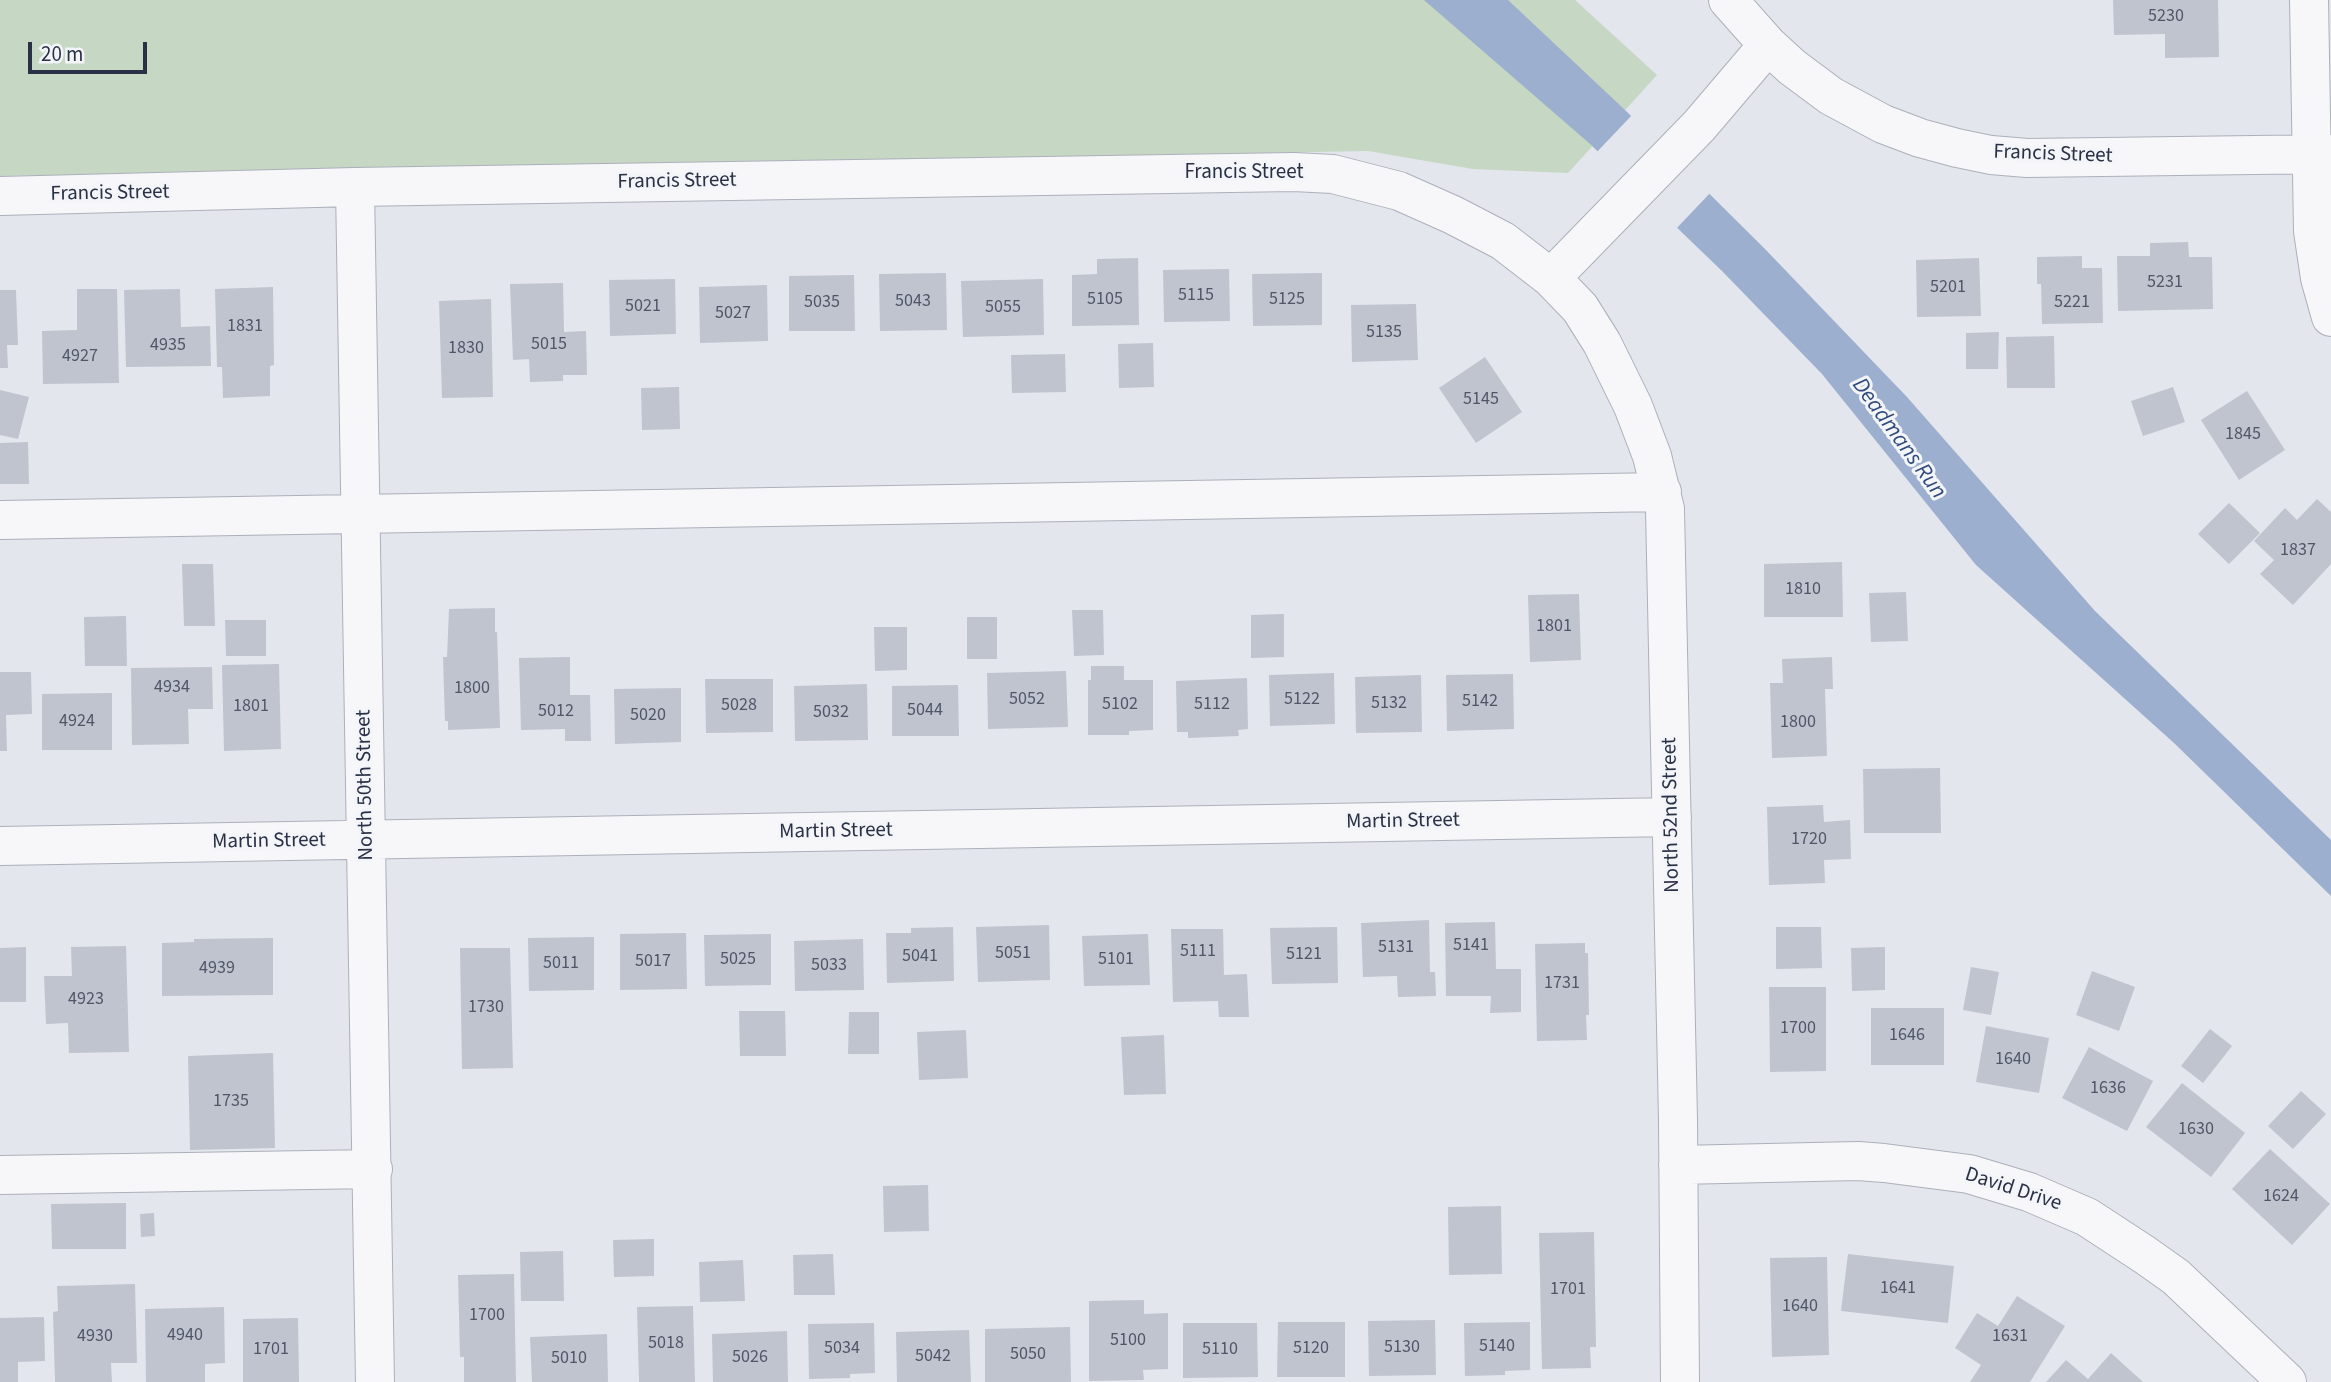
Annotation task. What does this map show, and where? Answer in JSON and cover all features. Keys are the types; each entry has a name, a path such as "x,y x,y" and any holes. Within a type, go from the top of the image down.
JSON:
{"street":[{"path":"1551,278 1699,126 1768,45 1728,0"},
{"path":"2309,0 2321,154 2316,254 2331,317"},
{"name":"Francis Street","path":"1768,45 1821,89 1874,119 1920,138 1991,155 2027,158 2321,154"},
{"name":"Francis Street","path":"0,197 355,187 1224,172 1333,174 1399,191 1453,215 1503,241 1551,278"},
{"name":"North 50th Street","path":"355,187 375,1382"},
{"name":"North 52nd Street","path":"1551,278 1580,308 1618,373 1652,456 1662,492 1667,526 1680,1382"},
{"path":"0,520 1662,492"},
{"name":"Martin Street","path":"0,846 1672,817"},
{"name":"David Drive","path":"1678,1165 1858,1161 1938,1168 1969,1174 2060,1203 2114,1233 2166,1270 2287,1382"},
{"path":"0,1175 373,1169"}],"green space":[{"path":"0,0 1575,0 1657,75 1568,173 1473,169 1368,151 0,176"}],"water":[{"name":"Deadmans Run","path":"1424,0 1508,0 1625,110 1765,249 1907,397 2095,611 2331,840 2331,896 2174,743 1976,565 1822,374 1722,271 1589,143"}],"pier":[{"path":"1633,114 1712,191 1675,230 1595,154"}],"building":[{"path":"2113,0 2218,0 2219,57 2165,58 2165,34 2114,35"},
{"path":"2188,242 2189,257 2212,257 2213,309 2118,311 2117,256 2150,256 2150,243"},
{"path":"2082,256 2082,268 2102,268 2103,323 2042,324 2037,257"},
{"path":"1138,258 1139,325 1072,326 1072,275 1097,274 1097,259"},
{"path":"1979,258 1981,316 1917,317 1916,260"},
{"path":"1229,269 1230,321 1164,322 1163,270"},
{"path":"946,273 947,330 880,331 879,274"},
{"path":"1322,273 1322,325 1253,326 1252,274"},
{"path":"854,275 855,331 789,331 789,276"},
{"path":"675,279 676,334 610,336 609,280"},
{"path":"1043,279 1044,335 963,337 961,281"},
{"path":"563,283 564,332 586,331 587,375 563,375 563,381 530,382 529,359 513,360 510,284"},
{"path":"767,285 768,341 700,343 699,287"},
{"path":"273,287 274,365 270,366 270,396 223,398 222,367 217,367 215,289"},
{"path":"77,289 117,289 119,383 43,384 42,331 77,330"},
{"path":"180,289 181,327 210,326 211,366 126,367 124,290"},
{"path":"0,290 16,290 18,345 7,345 8,368 0,368"},
{"path":"491,299 493,397 442,398 439,301"},
{"path":"1416,304 1418,360 1352,362 1351,305"},
{"path":"1999,332 1998,369 1966,369 1966,333"},
{"path":"2054,336 2055,388 2007,388 2006,337"},
{"path":"1153,343 1154,387 1119,388 1118,344"},
{"path":"1065,354 1066,392 1012,393 1011,355"},
{"path":"1485,357 1522,412 1476,443 1439,388"},
{"path":"679,387 680,429 642,430 641,388"},
{"path":"2173,387 2185,422 2143,436 2131,401"},
{"path":"0,390 29,397 18,439 0,435"},
{"path":"2247,391 2285,450 2239,480 2201,420"},
{"path":"28,442 29,484 0,484 0,443"},
{"path":"2317,499 2331,512 2331,564 2293,605 2260,574 2274,560 2254,541 2285,508 2297,520"},
{"path":"2229,503 2260,533 2229,564 2198,534"},
{"path":"1842,562 1843,617 1764,617 1764,564"},
{"path":"182,564 213,564 215,626 184,626"},
{"path":"1906,592 1908,641 1871,642 1869,593"},
{"path":"1579,594 1581,660 1530,662 1528,595"},
{"path":"495,608 500,728 448,730 448,721 445,721 443,657 447,657 449,609"},
{"path":"1072,610 1103,610 1104,655 1074,656"},
{"path":"1284,614 1284,657 1251,658 1251,615"},
{"path":"126,616 127,666 85,666 84,617"},
{"path":"967,617 997,617 997,659 967,659"},
{"path":"225,620 266,620 266,656 226,656"},
{"path":"874,627 907,627 907,670 875,671"},
{"path":"570,657 570,695 590,695 591,741 565,741 565,729 521,730 519,658"},
{"path":"1832,657 1833,689 1825,689 1827,756 1772,758 1770,683 1783,683 1782,659"},
{"path":"279,664 281,749 224,751 222,665"},
{"path":"1091,666 1124,666 1124,680 1153,680 1153,730 1129,731 1129,735 1088,735 1088,680 1091,680"},
{"path":"212,667 213,709 188,709 189,744 132,745 131,668"},
{"path":"1066,671 1068,727 988,729 987,673"},
{"path":"0,672 31,672 32,714 6,715 7,751 0,751"},
{"path":"1334,673 1335,724 1270,726 1269,675"},
{"path":"1513,674 1514,729 1447,731 1446,675"},
{"path":"1421,675 1422,732 1356,733 1355,677"},
{"path":"1247,678 1248,729 1238,730 1239,736 1188,738 1188,732 1177,732 1176,681"},
{"path":"705,679 773,679 773,732 706,733"},
{"path":"867,684 868,740 795,741 794,686"},
{"path":"958,685 959,736 892,736 892,686"},
{"path":"681,688 681,742 615,744 614,689"},
{"path":"112,693 112,750 42,750 42,694"},
{"path":"1940,768 1941,833 1864,833 1863,769"},
{"path":"1823,805 1824,822 1850,820 1851,859 1824,860 1825,883 1769,885 1767,807"},
{"path":"1429,920 1430,972 1435,972 1436,996 1398,997 1397,976 1363,977 1361,923"},
{"path":"1495,922 1496,969 1521,969 1521,1012 1490,1013 1491,996 1446,996 1445,923"},
{"path":"1049,925 1050,980 978,982 976,927"},
{"path":"953,927 954,981 887,983 886,933 911,933 911,928"},
{"path":"1337,927 1338,983 1272,984 1270,928"},
{"path":"1776,927 1821,927 1822,968 1776,969"},
{"path":"1171,929 1223,929 1224,975 1247,974 1249,1017 1219,1017 1218,1001 1173,1002"},
{"path":"686,933 687,989 620,990 620,934"},
{"path":"771,934 771,985 705,986 704,935"},
{"path":"1148,934 1150,985 1084,986 1082,936"},
{"path":"594,937 594,990 529,991 528,938"},
{"path":"273,938 273,995 162,996 162,943 194,942 194,939"},
{"path":"863,939 864,990 795,991 794,941"},
{"path":"1585,943 1585,953 1588,953 1587,1040 1537,1041 1535,944"},
{"path":"126,946 129,1052 69,1053 68,1023 46,1024 44,976 72,976 71,947"},
{"path":"26,947 26,1002 0,1002 0,948"},
{"path":"1885,947 1885,990 1852,991 1851,948"},
{"path":"460,948 510,948 513,1068 462,1069"},
{"path":"1971,967 1999,972 1991,1015 1963,1010"},
{"path":"2092,971 2135,987 2119,1031 2076,1015"},
{"path":"1769,987 1826,987 1826,1071 1770,1072"},
{"path":"1871,1008 1944,1008 1944,1065 1871,1065"},
{"path":"739,1011 785,1011 786,1056 740,1056"},
{"path":"849,1012 879,1012 879,1054 848,1054"},
{"path":"1986,1026 2049,1038 2039,1093 1976,1082"},
{"path":"2210,1029 2232,1046 2203,1083 2181,1066"},
{"path":"966,1030 968,1078 919,1080 917,1032"},
{"path":"1164,1035 1166,1094 1124,1095 1121,1037"},
{"path":"2089,1047 2153,1081 2127,1131 2062,1098"},
{"path":"273,1053 275,1148 190,1150 188,1056"},
{"path":"2182,1083 2245,1133 2211,1177 2146,1127"},
{"path":"2301,1091 2326,1114 2293,1149 2268,1126"},
{"path":"2270,1149 2330,1204 2292,1245 2232,1189"},
{"path":"928,1185 929,1231 884,1232 883,1186"},
{"path":"126,1203 126,1249 52,1249 51,1204"},
{"path":"1501,1206 1502,1274 1449,1275 1448,1207"},
{"path":"154,1213 155,1236 141,1237 140,1214"},
{"path":"1594,1232 1596,1347 1590,1347 1591,1368 1542,1369 1539,1233"},
{"path":"654,1239 654,1276 614,1277 613,1240"},
{"path":"563,1251 564,1301 521,1301 520,1252"},
{"path":"833,1254 835,1295 794,1295 793,1255"},
{"path":"1848,1254 1954,1266 1948,1323 1841,1311"},
{"path":"1827,1257 1829,1355 1772,1357 1770,1258"},
{"path":"743,1260 745,1301 700,1302 699,1262"},
{"path":"514,1274 516,1382 464,1382 464,1357 460,1357 458,1275"},
{"path":"135,1284 137,1363 111,1363 112,1382 55,1382 53,1312 58,1311 57,1286"},
{"path":"2017,1296 2065,1326 2030,1382 1970,1382 1981,1365 1955,1348 1977,1313 1998,1326"},
{"path":"1144,1300 1144,1314 1168,1313 1168,1369 1143,1370 1144,1380 1089,1381 1089,1301"},
{"path":"693,1306 695,1382 639,1382 637,1307"},
{"path":"224,1307 225,1363 205,1364 205,1382 146,1382 145,1309"},
{"path":"44,1317 45,1361 18,1362 18,1382 0,1382 0,1318"},
{"path":"298,1318 299,1382 243,1382 243,1319"},
{"path":"1435,1320 1436,1375 1369,1376 1368,1321"},
{"path":"1278,1322 1345,1322 1345,1377 1277,1377"},
{"path":"1530,1322 1530,1370 1505,1371 1505,1375 1465,1376 1464,1323"},
{"path":"874,1323 875,1373 850,1374 850,1378 809,1379 808,1324"},
{"path":"1183,1323 1257,1323 1258,1377 1183,1378"},
{"path":"1070,1327 1071,1382 985,1382 985,1329"},
{"path":"969,1330 971,1382 897,1382 896,1332"},
{"path":"787,1331 788,1382 713,1382 712,1334"},
{"path":"607,1334 608,1382 532,1382 530,1337"},
{"path":"2111,1353 2143,1382 2046,1382 2066,1360 2088,1379"}]}
